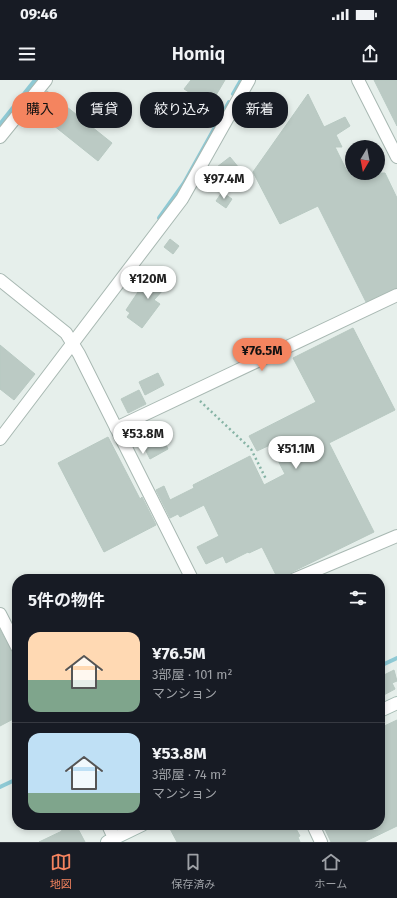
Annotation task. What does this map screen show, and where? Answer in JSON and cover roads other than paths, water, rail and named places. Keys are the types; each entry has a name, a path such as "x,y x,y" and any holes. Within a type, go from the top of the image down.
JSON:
{"street":[{"path":"0,137 46,80"},
{"path":"0,439 182,199 249,80"},
{"path":"358,80 397,158"},
{"path":"0,280 66,333 189,574"},
{"path":"116,428 397,295"},
{"path":"307,574 397,536"},
{"path":"0,614 12,637"},
{"path":"385,709 397,703"},
{"path":"109,830 111,840 132,830"},
{"path":"315,830 321,842"}],"waterway":[{"path":"0,124 35,80"},
{"path":"234,92 241,80"},
{"path":"159,218 184,183 229,102"},
{"path":"385,664 397,658"},
{"path":"0,787 12,781"}]}
